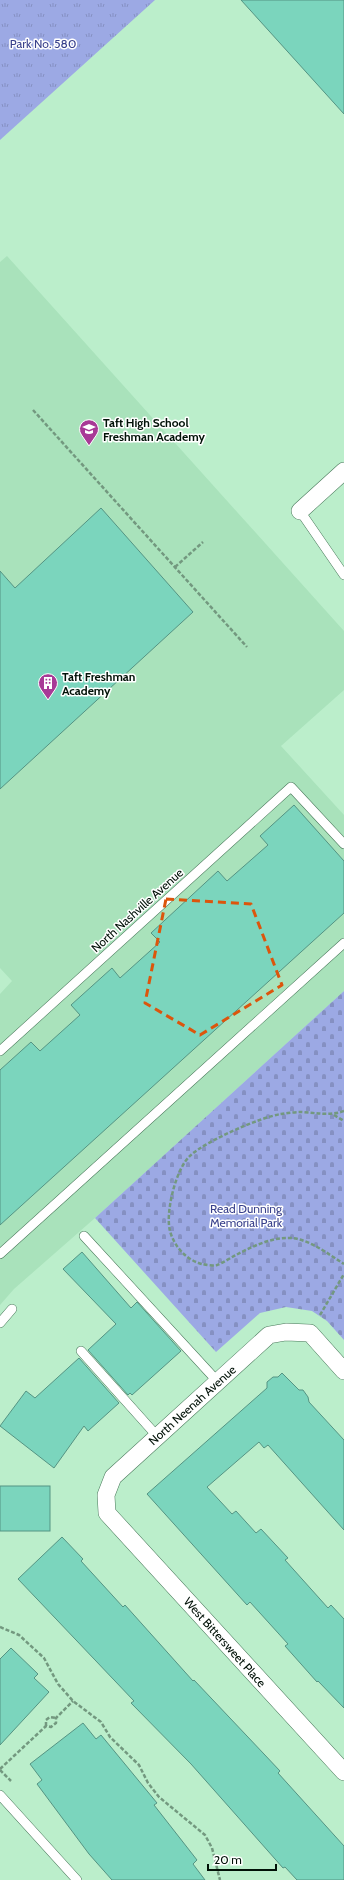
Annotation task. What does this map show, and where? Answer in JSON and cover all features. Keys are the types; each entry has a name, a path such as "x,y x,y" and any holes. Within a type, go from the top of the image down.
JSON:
{"street":[{"path":"300,510 344,471"},
{"name":"North Neenah Avenue","path":"107,1513 106,1495 113,1477 269,1335 286,1332 310,1333"},
{"path":"310,1333 344,1371"},
{"name":"West Bittersweet Place","path":"107,1513 344,1772"}],"lane":[{"path":"300,510 344,575"},
{"name":"North Nashville Avenue","path":"0,1051 291,787 344,844"},
{"path":"0,1254 344,943"},
{"path":"84,1236 218,1382"},
{"path":"0,1323 12,1309"},
{"path":"81,1351 158,1436"},
{"path":"0,1795 77,1880"}],"path":[{"path":"33,410 247,647"},
{"path":"175,567 203,542"},
{"path":"334,1115 344,1111"},
{"path":"344,1121 334,1115 301,1112 279,1114 239,1128 202,1147 189,1156 182,1169 171,1196 168,1214 168,1226 173,1242 185,1256 202,1264 216,1266 260,1244 288,1237 305,1241 344,1264"},
{"path":"310,1333 344,1274"},
{"path":"0,1627 19,1635 44,1658 58,1684 73,1701 101,1722 110,1737 139,1765 148,1783 159,1797 205,1835 212,1848 220,1880"},
{"path":"46,1726 51,1727 56,1723 56,1718 73,1701"},
{"path":"0,1769 46,1726 46,1720 50,1716 56,1718"}],"highlighted area":[{"path":"166,899 251,904 282,985 200,1035 145,1003"}],"shaded area":[{"path":"7,256 344,631 344,690 281,746 344,815 344,991 95,1218 14,1289 0,1305 0,994 12,981 0,968 0,262"}],"green space":[{"name":"Park No. 580","path":"0,0 155,0 0,140"},
{"name":"Read Dunning Memorial Park","path":"344,991 344,1340 327,1321 312,1311 286,1307 260,1313 216,1352 95,1218"}],"building":[{"path":"241,0 344,0 344,114"},
{"name":"Taft Freshman Academy","path":"101,508 193,612 0,789 0,571 15,588"},
{"path":"294,805 344,861 344,913 0,1225 0,1070 31,1042 40,1051 80,1015 71,1005 112,968 120,978 160,942 151,933 218,871 227,881 268,845 260,836"},
{"path":"82,1252 131,1308 137,1302 181,1351 132,1395 130,1393 128,1395 88,1350 116,1324 63,1269"},
{"path":"79,1358 119,1403 88,1431 84,1426 54,1468 0,1426 26,1391 35,1398"},
{"path":"282,1373 299,1390 303,1390 308,1397 309,1402 344,1440 344,1530 268,1445 264,1448 259,1442 207,1487 232,1514 236,1511 256,1533 261,1529 288,1558 285,1560 328,1608 331,1605 344,1619 344,1708 318,1681 317,1682 285,1646 288,1644 250,1602 247,1605 147,1494 267,1388 267,1382 273,1377 278,1377"},
{"path":"0,1486 50,1486 50,1531 0,1531"},
{"path":"62,1537 83,1559 81,1561 123,1607 125,1605 193,1681 194,1680 280,1771 278,1773 344,1846 344,1880 297,1880 285,1867 283,1868 191,1764 131,1703 134,1701 18,1579"},
{"path":"11,1648 38,1674 34,1678 49,1692 0,1745 0,1659"},
{"path":"83,1723 96,1739 101,1735 157,1803 154,1805 197,1860 193,1864 205,1880 112,1880 89,1854 37,1784 42,1780 30,1764"}],"place":[{"name":"Taft High School Freshman Academy","path":"89,446"},
{"name":"Taft Freshman Academy","path":"48,700"}]}
